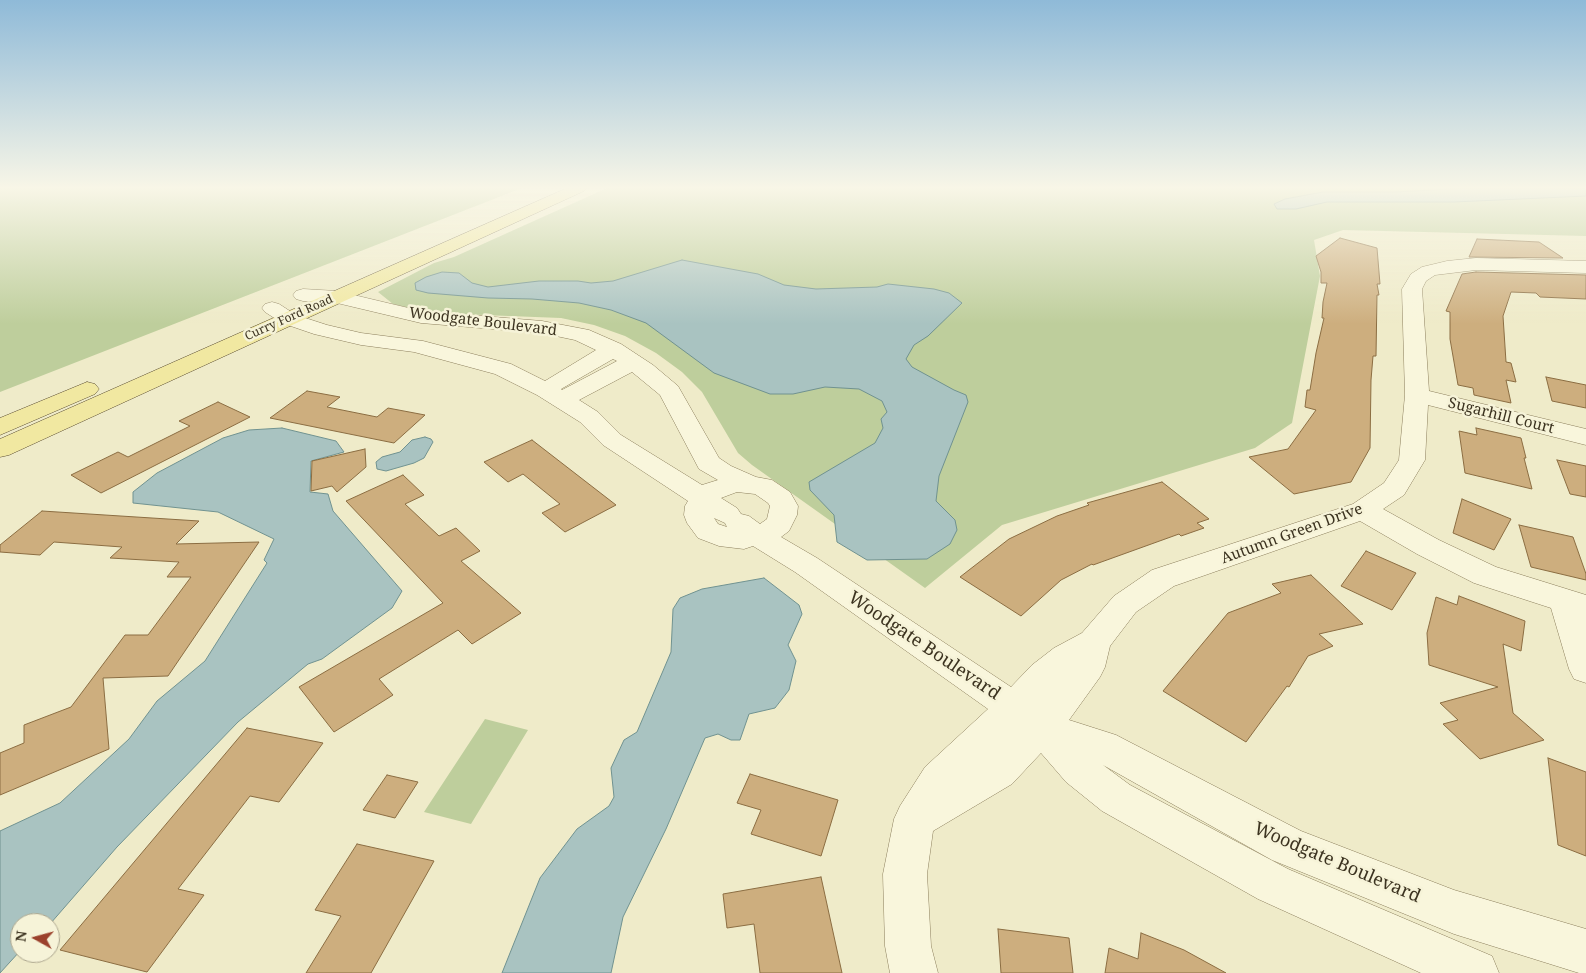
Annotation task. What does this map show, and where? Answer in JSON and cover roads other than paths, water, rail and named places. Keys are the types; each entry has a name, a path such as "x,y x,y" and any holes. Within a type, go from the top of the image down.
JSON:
{"main road":[{"name":"Curry Ford Road","path":"0,449 280,314 303,295 445,233"},
{"name":"Curry Ford Road","path":"0,427 280,314 337,297 478,233"}],"street":[{"name":"Autumn Green Drive","path":"914,973 908,946 905,874 914,820 998,772 1028,717 1088,666 1094,642 1125,604 1163,578 1363,510 1394,488 1412,460 1417,395 1412,289 1418,278 1429,271 1476,264 1586,267"},
{"name":"Woodgate Boulevard","path":"303,295 337,297 421,317 542,327 581,335 614,350 634,362 670,391 708,463 721,472 749,484 762,486 780,498 784,506 783,515 751,524"},
{"name":"Woodgate Boulevard","path":"280,314 321,330 353,338 415,346 504,369 554,395 589,417 612,440 704,498 751,524 806,565 1028,717 1080,770 1116,798 1274,884 1475,973"},
{"path":"554,395 614,350"},
{"path":"554,395 634,362"},
{"name":"Sugarhill Court","path":"1417,395 1586,437"},
{"path":"749,484 724,486 712,491 699,506 698,515 701,523 708,530 719,536 731,539 751,524"},
{"path":"1363,510 1428,547 1484,575 1576,605 1586,669"},
{"name":"Woodgate Boulevard","path":"1028,717 1103,746 1287,846 1454,912 1586,952"}],"water":[{"path":"682,260 758,274 784,285 816,289 877,287 888,284 934,289 949,293 962,303 928,336 914,345 906,359 912,367 966,395 968,402 939,476 936,501 955,520 957,530 950,544 927,559 867,560 837,542 834,515 810,490 809,482 875,443 883,428 881,419 887,412 882,401 859,389 825,387 793,394 770,394 714,373 646,323 611,310 579,303 428,293 416,290 415,283 442,272 459,273 472,283 488,287 539,281 591,283 613,281"},
{"path":"282,428 336,441 344,452 311,461 310,492 328,494 333,511 402,591 392,608 322,659 308,664 238,722 117,847 60,913 10,913 10,962 0,973 0,831 60,803 129,739 157,701 205,661 267,563 264,560 274,539 218,512 133,503 133,492 157,473 223,438 249,430"},
{"path":"425,437 433,442 424,458 386,471 377,469 376,462 382,457 400,452 412,440"},
{"path":"764,578 799,605 802,614 788,645 796,661 789,690 775,708 749,714 740,740 731,740 718,734 705,738 666,829 623,917 611,973 502,973 540,878 577,829 609,806 614,797 611,768 624,740 637,732 671,652 673,609 680,598 702,589"}]}
